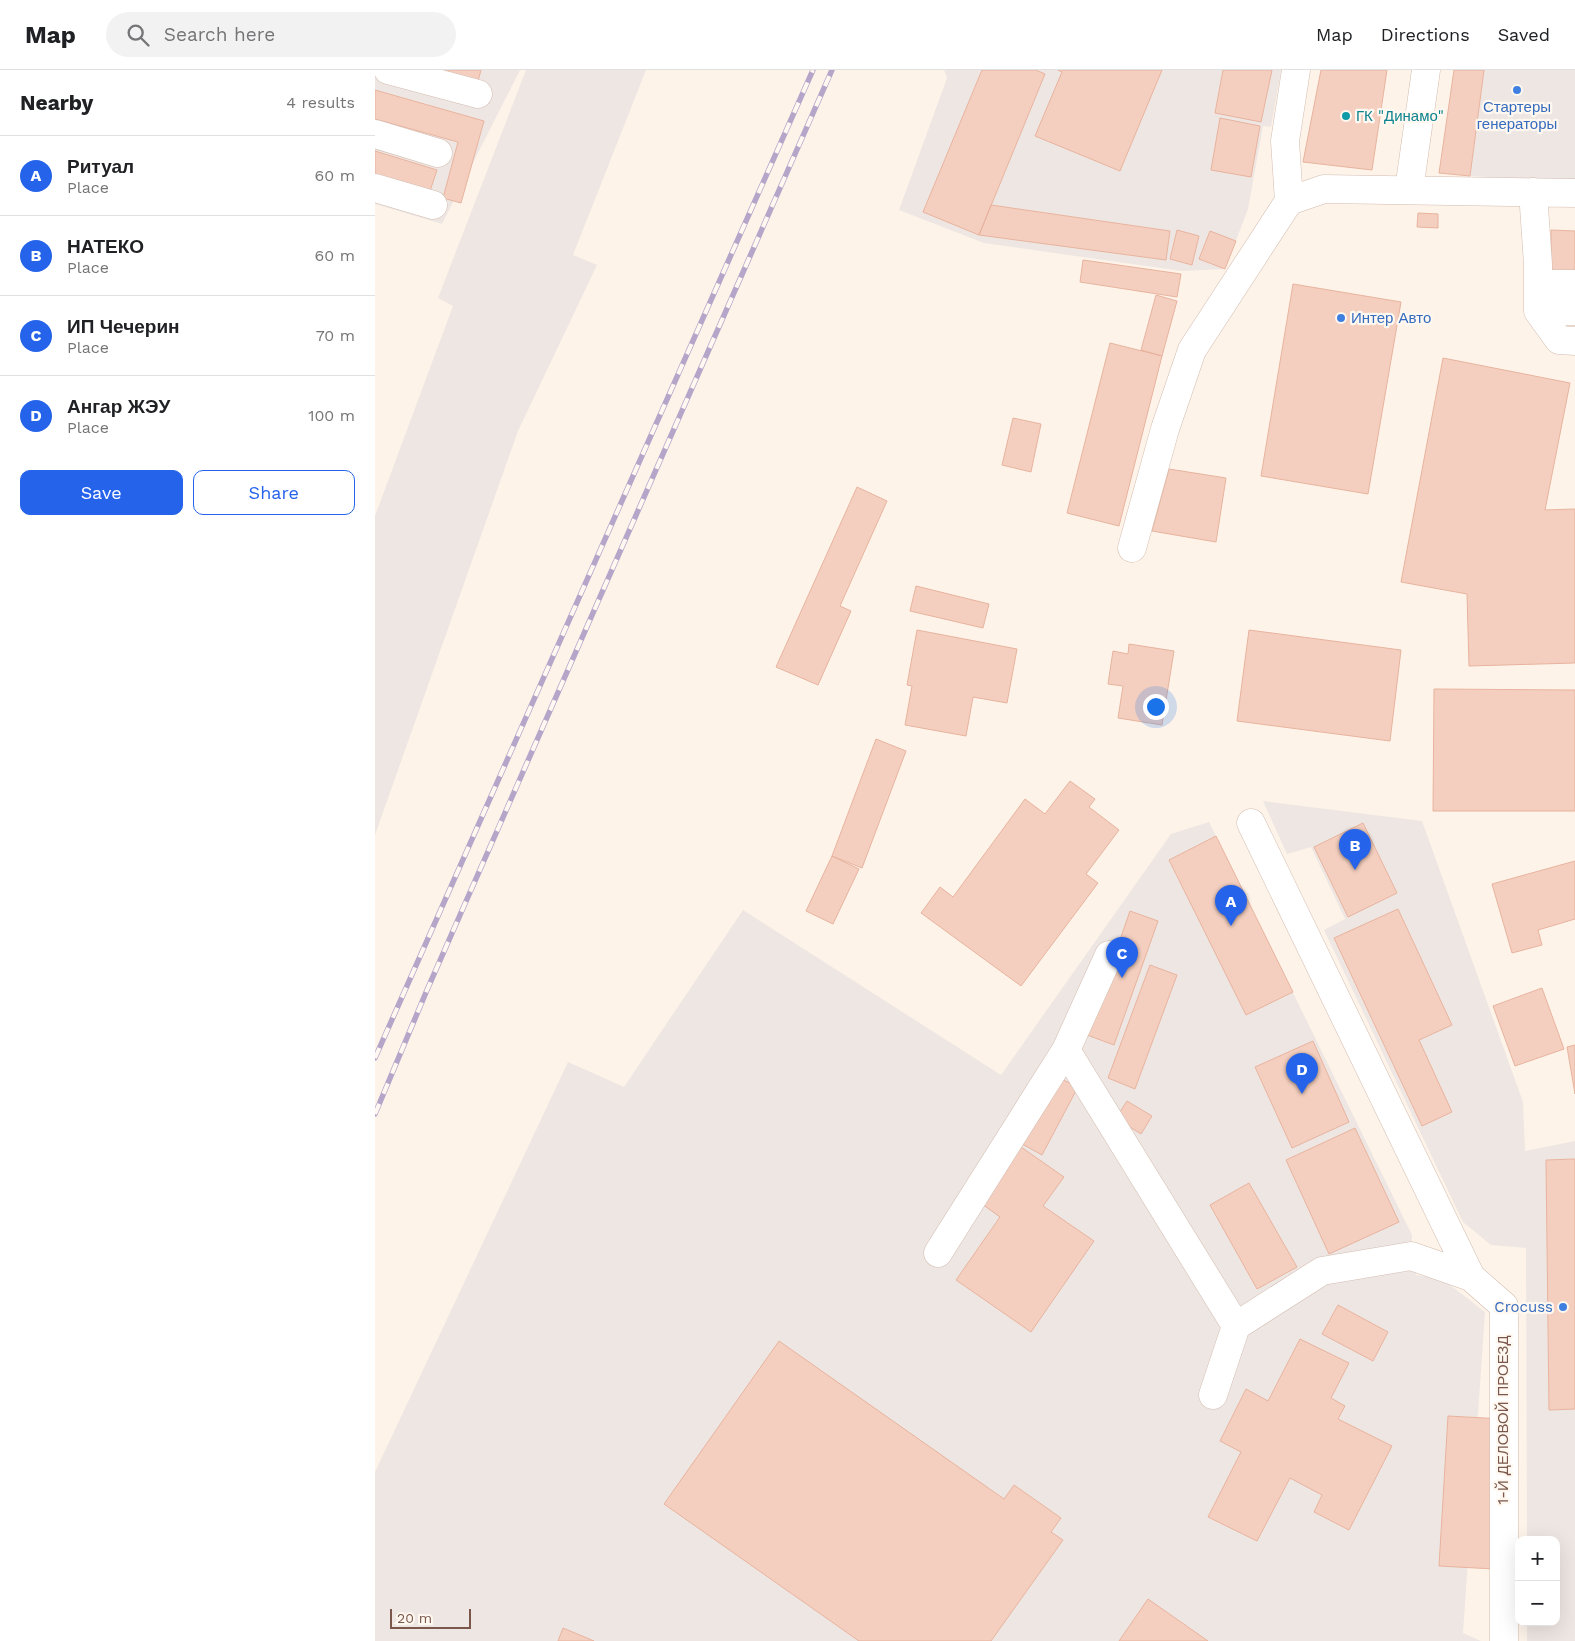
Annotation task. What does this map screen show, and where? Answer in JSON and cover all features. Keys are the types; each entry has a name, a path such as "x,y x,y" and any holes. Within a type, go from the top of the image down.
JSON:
{"street":[{"path":"389,70 478,94"},
{"path":"1289,201 1285,141 1297,70"},
{"path":"1409,190 1426,70"},
{"path":"375,134 438,153"},
{"path":"375,188 433,206"},
{"path":"1132,548 1165,429 1192,350 1289,201 1324,188 1575,193"},
{"path":"1533,192 1538,264 1538,297 1559,340 1575,341"},
{"path":"1538,297 1575,284"},
{"path":"1538,297 1575,311"},
{"path":"1251,823 1471,1277"},
{"path":"938,1252 1067,1050 1109,955"},
{"path":"1067,1050 1236,1326 1213,1395"},
{"name":"1-Й ДЕЛОВОЙ ПРОЕЗД","path":"1236,1326 1322,1271 1411,1256 1471,1277 1504,1306 1504,1641"}],"shaded area":[{"path":"375,70 520,70 442,224 375,204"},
{"path":"526,70 646,70 573,255 597,265 518,431 375,835 375,516 453,306 438,298"},
{"path":"944,70 1281,70 1271,127 1263,126 1248,209 1225,269 1182,271 984,243 899,210 947,78"},
{"path":"1484,70 1575,70 1575,182 1470,176"},
{"path":"1263,801 1422,821 1523,1102 1525,1151 1575,1141 1575,1641 1527,1641 1527,1626 1560,1626 1560,1536 1527,1536 1526,1248 1491,1245 1463,1222 1324,930 1345,919 1311,847 1287,854"},
{"path":"1209,822 1412,1235 1411,1256 1416,1275 1441,1278 1485,1312 1463,1633 1481,1641 375,1641 375,1472 568,1062 624,1087 743,910 1001,1075 1171,834"}],"building":[{"path":"440,70 481,70 478,81"},
{"path":"982,70 1036,70 1045,74 979,235 923,212"},
{"path":"1058,70 1162,70 1120,171 1035,136 1062,72"},
{"path":"1223,70 1272,70 1261,122 1215,113"},
{"name":"ГК \"Динамо\"","path":"1321,70 1387,70 1372,170 1303,162"},
{"name":"ГК \"Динамо\"","path":"1454,70 1484,70 1470,176 1439,173"},
{"path":"375,90 484,121 461,203 443,198 458,142 375,119"},
{"path":"1220,118 1260,126 1251,177 1211,170"},
{"path":"375,151 437,170 428,197 375,181"},
{"path":"991,205 1170,231 1166,260 979,235"},
{"path":"1418,213 1438,214 1438,228 1417,227"},
{"path":"1177,230 1199,236 1192,265 1170,259"},
{"path":"1551,230 1575,231 1575,275 1551,275"},
{"path":"1210,231 1236,241 1225,269 1199,259"},
{"path":"1083,260 1181,274 1177,297 1080,282"},
{"path":"1293,284 1401,302 1368,494 1261,476"},
{"path":"1156,295 1177,301 1162,356 1141,350"},
{"path":"1110,343 1162,356 1119,526 1067,513"},
{"path":"1443,358 1570,383 1545,510 1575,509 1575,663 1469,666 1467,594 1401,582"},
{"path":"1013,418 1041,424 1031,472 1002,465"},
{"path":"1169,469 1226,478 1216,542 1152,531"},
{"path":"857,487 887,501 840,606 851,611 818,685 776,667"},
{"path":"916,586 989,604 983,628 910,611"},
{"path":"917,630 1017,649 1007,703 973,697 966,736 905,725 912,686 907,685"},
{"path":"1249,630 1401,650 1390,741 1237,721"},
{"path":"1129,644 1174,651 1162,725 1118,718 1123,686 1108,684 1113,651 1128,654"},
{"path":"1434,689 1575,690 1575,811 1433,811"},
{"path":"876,739 906,751 862,868 832,856"},
{"path":"1070,781 1095,799 1089,807 1119,830 1086,874 1098,883 1021,986 921,913 940,887 953,897 1025,799 1045,814"},
{"path":"1363,823 1397,893 1348,917 1314,847"},
{"path":"1216,836 1293,992 1246,1015 1169,860"},
{"path":"832,856 859,869 833,924 806,911"},
{"path":"1575,861 1575,919 1538,930 1542,945 1512,953 1492,884"},
{"path":"1398,909 1452,1025 1419,1040 1452,1112 1422,1126 1334,938"},
{"path":"1130,911 1158,921 1114,1045 1087,1035"},
{"path":"1150,965 1177,975 1135,1089 1108,1078"},
{"path":"1542,988 1564,1049 1515,1066 1493,1006"},
{"path":"1313,1041 1349,1122 1292,1148 1255,1067"},
{"path":"1575,1045 1575,1094 1567,1047"},
{"path":"1057,1077 1078,1087 1042,1155 1022,1144"},
{"path":"1127,1101 1152,1116 1141,1134 1116,1118"},
{"path":"1355,1128 1399,1222 1329,1254 1286,1160"},
{"path":"1021,1147 1064,1177 1043,1206 1094,1241 1031,1332 956,1280 1000,1217 982,1204"},
{"path":"1575,1159 1575,1409 1549,1410 1546,1160"},
{"path":"1249,1183 1297,1267 1257,1289 1210,1205"},
{"path":"1338,1305 1388,1332 1373,1361 1322,1334"},
{"path":"1300,1339 1349,1363 1331,1398 1345,1406 1338,1419 1392,1446 1349,1530 1314,1512 1322,1495 1290,1478 1257,1541 1208,1517 1241,1452 1220,1441 1246,1389 1268,1401"},
{"path":"779,1341 1004,1499 1014,1485 1061,1518 1051,1532 1063,1540 991,1641 859,1641 664,1504"},
{"path":"1448,1416 1503,1419 1494,1569 1439,1566"},
{"path":"1148,1599 1208,1641 1119,1641"},
{"path":"563,1628 594,1641 558,1641"}],"railway":[{"path":"375,1058 813,70"},
{"path":"375,1114 427,990 832,70"}],"place":[{"name":"Стартеры генераторы","path":"1517,90"},
{"name":"ГК \"Динамо\"","path":"1346,116"},
{"name":"Интер Авто","path":"1341,318"},
{"name":"НАТЕКО","path":"1355,870"},
{"name":"Ритуал","path":"1231,926"},
{"name":"ИП Чечерин","path":"1122,978"},
{"name":"Ангар ЖЭУ","path":"1302,1094"},
{"name":"Crocuss","path":"1563,1307"}]}
